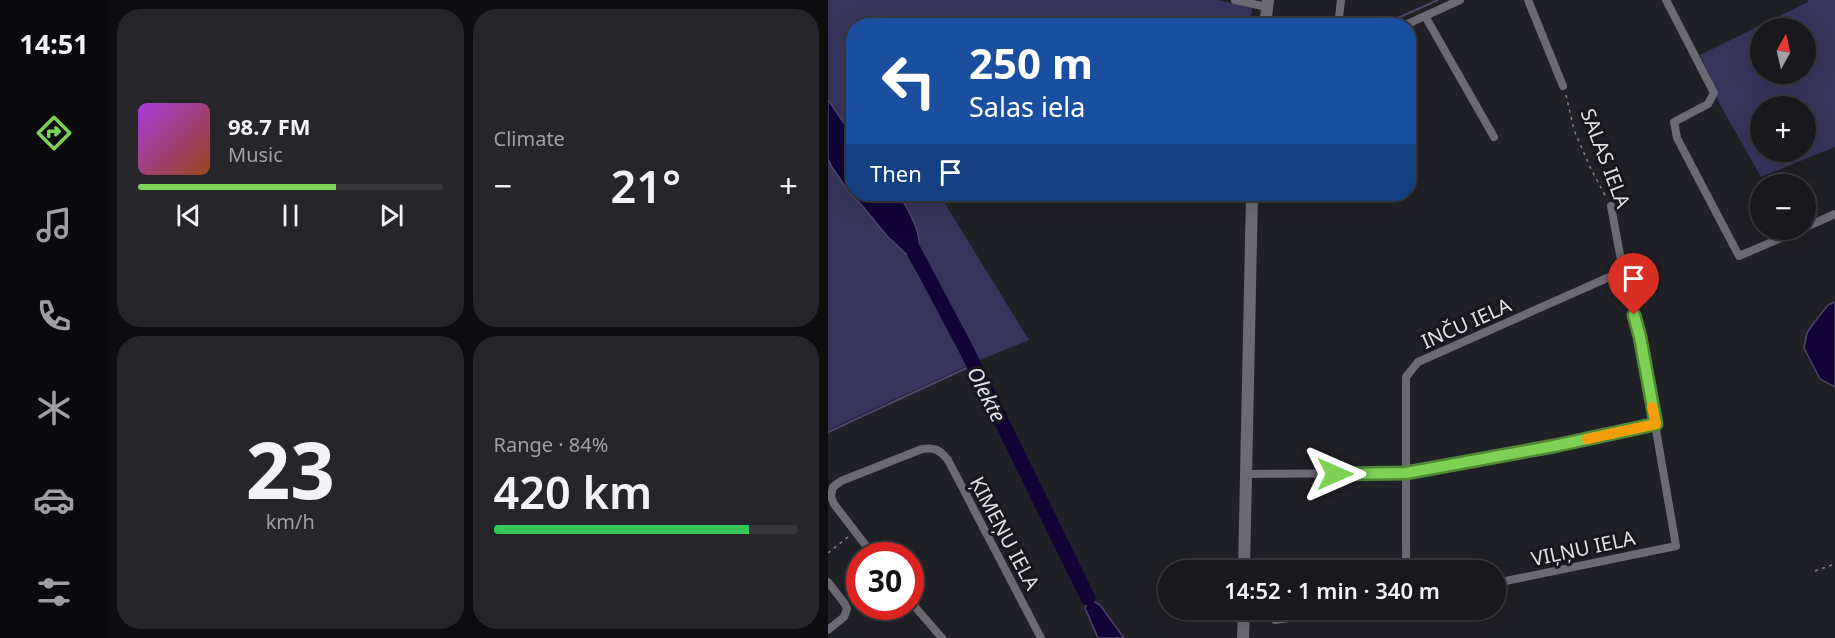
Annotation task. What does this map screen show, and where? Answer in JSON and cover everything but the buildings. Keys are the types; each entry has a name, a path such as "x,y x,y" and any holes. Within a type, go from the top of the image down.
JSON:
{"main road":[{"path":"1265,18 1267,3"},
{"path":"1244,560 1252,201"},
{"path":"1243,638 1244,620"}],"street":[{"path":"1235,0 1267,3"},
{"path":"1339,18 1341,0"},
{"path":"1416,20 1460,0"},
{"path":"1528,0 1563,86"},
{"path":"1666,0 1714,93 1708,104 1674,122 1677,138 1739,256 1777,240"},
{"path":"1425,16 1494,137"},
{"name":"SALAS IELA","path":"1611,206 1623,271 1640,337 1676,546"},
{"path":"1816,223 1835,214"},
{"name":"INČU IELA","path":"1406,560 1406,377 1418,362 1623,271"},
{"path":"1246,474 1406,473 1554,446 1656,424"},
{"name":"ĶIMEŅU IELA","path":"854,532 834,504 831,496 833,487 842,481 922,449 935,448 942,452 948,460 1041,638"},
{"path":"854,532 862,542"},
{"name":"VIĻŅU IELA","path":"1506,581 1676,546"},
{"path":"828,582 847,609 844,617 828,630"},
{"path":"924,617 942,638"}],"path":[{"name":"SALAS IELA","path":"1563,86 1574,130 1590,167 1611,206"},
{"path":"828,553 854,532"},
{"path":"1815,571 1835,564"}],"shaded area":[{"path":"828,0 1218,0 1252,8 1251,18 846,18 846,126 828,100"},
{"path":"1808,0 1835,0 1835,147 1816,155 1816,96 1750,96 1750,158 1718,101 1715,87 1700,55 1750,30 1750,84 1816,84 1816,18 1775,18"},
{"path":"828,100 846,126 846,188 828,159"},
{"path":"828,159 846,188 846,201 860,202 887,236 906,254 971,364 828,430"},
{"path":"1753,162 1798,162 1768,174 1759,174"},
{"path":"858,201 903,201 919,238 919,246 915,252 906,254 887,236"},
{"path":"902,201 943,201 1029,340 975,362 918,249 919,235"},
{"path":"1835,302 1835,387 1820,379 1804,348 1807,333 1813,324 1828,305"},
{"path":"1088,598 1100,605 1124,638 1098,638 1085,608"}],"waterway":[{"path":"1398,18 1438,0"},
{"name":"Olekte","path":"905,234 966,349 1088,598"},
{"path":"828,432 973,365"}],"slow traffic":[{"path":"1587,439 1656,424 1652,407"}],"route":[{"path":"1335,474 1406,473 1554,446 1656,424 1634,315"}]}
